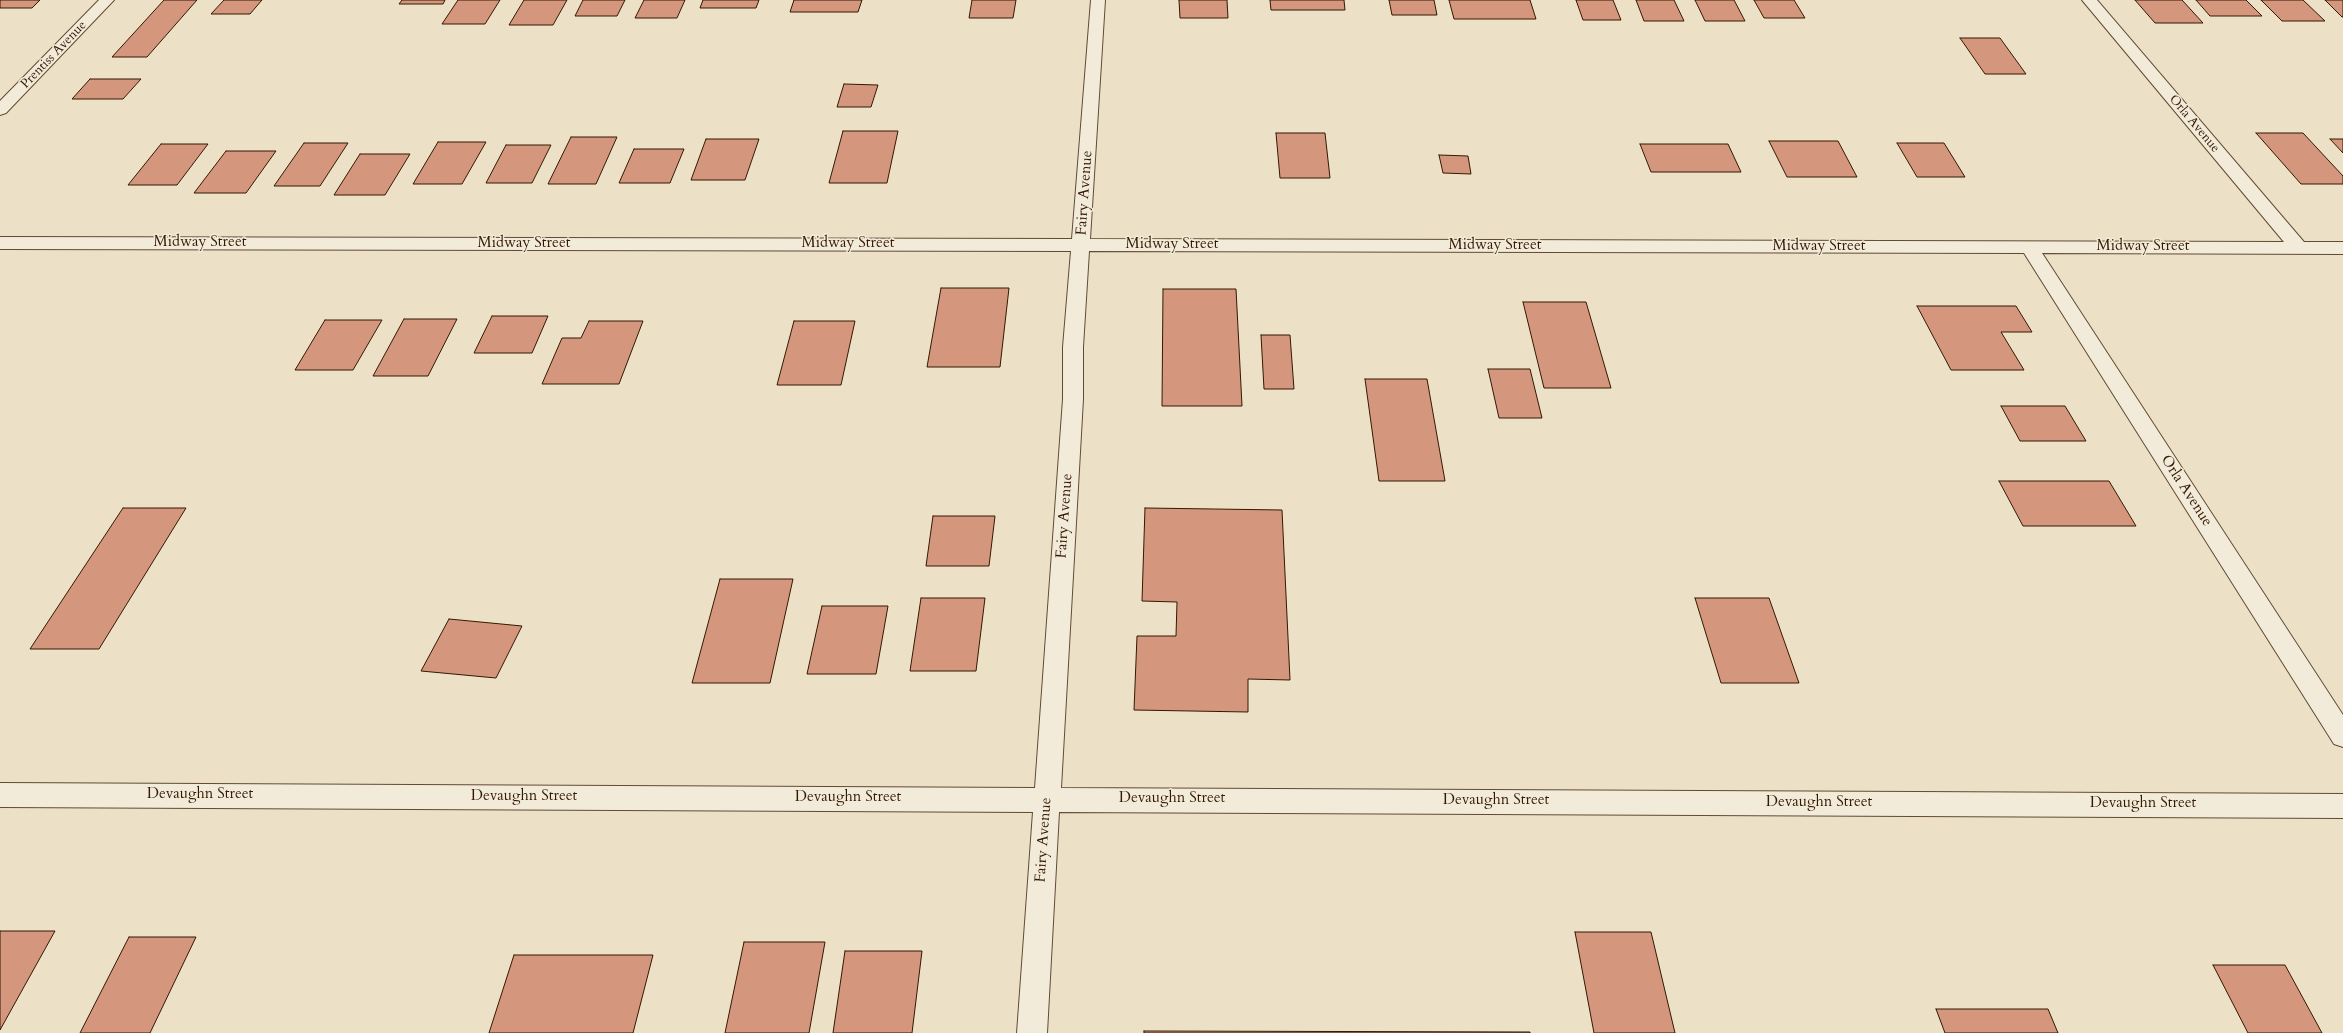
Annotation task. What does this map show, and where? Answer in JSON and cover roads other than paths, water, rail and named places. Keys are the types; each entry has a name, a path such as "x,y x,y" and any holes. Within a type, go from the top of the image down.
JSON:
{"street":[{"name":"Prentiss Avenue","path":"0,110 107,0"},
{"name":"Fairy Avenue","path":"1032,1033 1073,399 1073,347 1082,245 1098,0"},
{"name":"Orla Avenue","path":"2089,0 2298,248"},
{"name":"Midway Street","path":"0,243 2343,248"},
{"name":"Orla Avenue","path":"2029,247 2343,736"},
{"name":"Devaughn Street","path":"0,795 1046,798 2343,806"}]}
